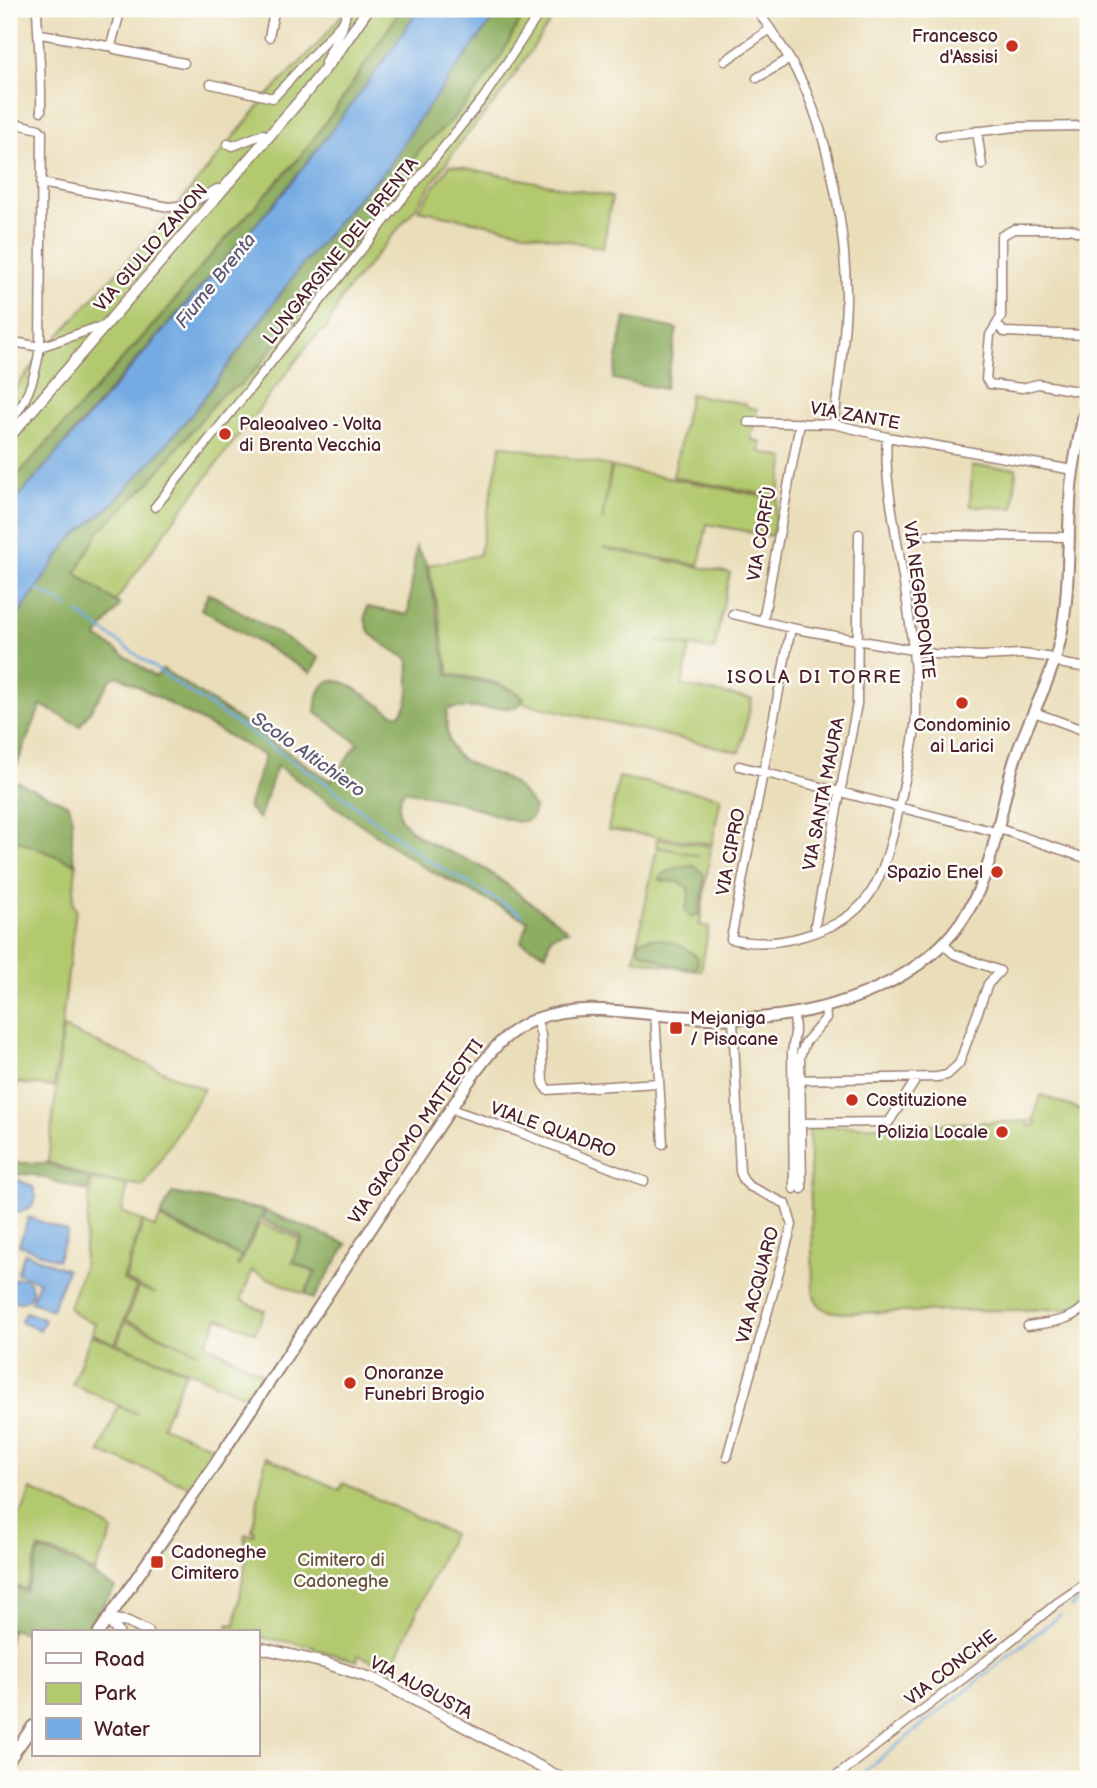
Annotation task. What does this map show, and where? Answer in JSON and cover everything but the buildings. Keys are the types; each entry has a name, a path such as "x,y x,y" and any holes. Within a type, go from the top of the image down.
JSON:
{"main road":[{"name":"VIA GIACOMO MATTEOTTI","path":"100,1630 452,1107 498,1043 520,1026 536,1018 577,1010 733,1019 794,1013 825,1006 866,993 916,966 943,944 963,919 975,898 1014,759 1055,660 1065,603 1073,470 1088,394"},
{"path":"9,1760 32,1727"}],"street":[{"path":"37,9 37,25 41,34"},
{"path":"111,45 121,9"},
{"path":"257,9 274,12 269,37"},
{"name":"VIA GIULIO ZANON","path":"326,68 325,62 347,9"},
{"name":"VIA GIULIO ZANON","path":"9,437 270,136 326,68 368,9"},
{"name":"LUNGARGINE DEL BRENTA","path":"155,507 484,97 542,9"},
{"path":"756,9 803,85 820,131 834,189 843,252 846,315 834,424"},
{"name":"VIA GIULIO ZANON","path":"211,84 273,98 344,21"},
{"path":"724,61 770,29"},
{"path":"41,34 111,45 115,49 184,63"},
{"path":"41,34 38,39 41,111"},
{"path":"757,78 789,59"},
{"path":"9,122 41,130 40,347 33,380 20,408 9,422"},
{"path":"940,136 1015,127 1088,127"},
{"path":"977,131 982,165"},
{"path":"228,145 233,146 263,134 270,136"},
{"name":"VIA GIULIO ZANON","path":"41,183 169,207 187,205 217,189 222,190"},
{"path":"1088,235 1070,229 1014,229 1001,236 1001,317 990,335 987,382 1022,388 1038,384 1088,394"},
{"path":"997,325 1004,332 1088,335"},
{"name":"VIA GIULIO ZANON","path":"40,347 104,327"},
{"path":"9,341 40,347"},
{"name":"VIA ZANTE","path":"748,422 834,424 887,437 1073,470"},
{"name":"VIA CORFÙ","path":"763,621 800,422"},
{"name":"VIA NEGROPONTE","path":"731,939 749,943 769,942 795,939 828,929 849,917 866,901 880,872 899,807 915,732 916,710 912,650 891,502 887,437"},
{"name":"VIA SANTA MAURA","path":"816,932 815,925 857,704 859,534"},
{"path":"928,534 1068,537"},
{"path":"733,614 791,628 933,654 1022,654 1047,657 1088,668"},
{"name":"VIA CIPRO","path":"731,939 791,628"},
{"path":"1034,712 1088,732"},
{"path":"739,766 996,830 1088,859"},
{"path":"796,1080 917,1078 947,1075 954,1071 988,984 1000,971 954,954 943,944"},
{"path":"796,1080 802,1048 826,1018 825,1006"},
{"path":"794,1013 796,1025 792,1053 796,1080 798,1189"},
{"path":"655,1014 663,1144"},
{"path":"536,1018 541,1035 543,1082 547,1090 658,1083"},
{"name":"VIA ACQUARO","path":"727,1457 792,1225 786,1205 749,1186 740,1172 733,1019"},
{"path":"796,1123 889,1122 917,1078"},
{"name":"VIALE QUADRO","path":"452,1107 459,1112 516,1131 644,1181"},
{"path":"1028,1326 1070,1319 1088,1303"},
{"name":"VIA CONCHE","path":"833,1779 1057,1603 1088,1582"},
{"path":"121,1602 128,1622"},
{"path":"108,1619 128,1622 144,1630"},
{"path":"108,1619 116,1630"},
{"name":"VIA AUGUSTA","path":"259,1647 325,1663 377,1680 563,1779"}],"green space":[{"path":"346,9 401,9 337,107 300,157 9,485 9,395 53,342 173,211 269,94 318,44"},
{"path":"401,9 418,9 355,102 249,233 9,508 9,485 300,157 337,107"},
{"path":"500,9 526,9 501,56 476,92 450,122 421,149 258,367 240,385 222,394 149,483 99,531 76,573 120,605 97,637 156,677 163,669 331,781 358,743 315,712 319,693 325,683 346,683 394,714 400,714 407,702 409,660 377,639 367,626 365,618 367,607 408,615 416,547 425,561 432,588 448,675 500,685 522,697 516,708 447,710 450,745 466,762 516,786 534,807 533,815 528,820 517,822 458,802 405,790 399,803 400,816 421,838 500,879 568,931 551,937 546,954 521,942 528,921 421,866 277,766 259,819 248,807 265,756 119,676 112,678 80,726 41,705 11,779 69,805 72,849 76,864 9,837 9,629 68,542 111,505 158,454 195,410 298,270 361,194 387,169 415,125"},
{"path":"526,9 559,9 501,95 460,143 414,210 344,294 327,327 312,340 173,521 115,602 76,573 99,531 149,483 222,394 240,385 258,367 421,148 450,122 476,92 501,56"},
{"path":"450,165 612,197 603,248 418,210"},
{"path":"625,318 677,329 665,389 613,379"},
{"path":"690,394 746,404 747,407 757,409 751,439 761,442 760,452 785,458 778,497 673,477"},
{"path":"501,445 611,466 602,521 612,467 778,499 772,536 707,524 699,565 603,548 730,573 714,650 655,640 690,647 682,686 752,699 740,752 523,703 524,697 507,687 450,674 428,565 479,555"},
{"path":"972,466 1016,468 1014,508 970,506"},
{"path":"209,593 319,658 311,673 201,609"},
{"path":"619,777 721,797 712,844 608,830"},
{"path":"9,837 76,864 73,904 76,909 54,1087 9,1082"},
{"path":"657,839 711,846 700,925 709,927 701,970 687,970 634,959 657,847 700,856 656,846"},
{"path":"694,866 703,873 704,884 699,915 690,916 685,911 689,897 688,888 678,882 660,880 661,875 675,868"},
{"path":"649,938 682,946 698,958 697,966 693,969 674,966 641,952 638,948 639,941"},
{"path":"63,1028 204,1089 144,1186 90,1178 48,1162"},
{"path":"1041,1095 1088,1113 1088,1293 1082,1303 1067,1309 845,1313 820,1306 813,1291 809,1127 881,1128 898,1125 1029,1121 1028,1126 1036,1125 1033,1121"},
{"path":"9,1163 46,1163 90,1178 87,1191 31,1174 9,1175"},
{"path":"91,1180 128,1185 122,1212 142,1221 123,1280 136,1287 115,1344 92,1333 95,1323 76,1315 69,1307 83,1268"},
{"path":"172,1193 264,1210 242,1257 160,1217"},
{"path":"266,1211 347,1244 313,1299 305,1294 316,1272 293,1262 302,1237 262,1220"},
{"path":"160,1218 241,1257 237,1265 239,1266 260,1223 300,1239 292,1262 315,1273 304,1294 252,1271 241,1300 265,1311 255,1332 218,1318 206,1344 262,1373 246,1397 186,1370 117,1344 125,1321 198,1352 126,1320 138,1287 156,1294 125,1280 143,1222 155,1228"},
{"path":"91,1335 186,1371 162,1426 216,1448 189,1486 100,1452 118,1406 138,1414 72,1384"},
{"name":"Cimitero di Cadoneghe","path":"266,1457 340,1490 343,1483 452,1534 391,1669 358,1655 357,1661 314,1649 314,1646 259,1637 259,1630 228,1630 229,1624 235,1625 249,1544 244,1543 245,1534 254,1535 255,1531 252,1531"},
{"path":"31,1489 96,1519 113,1531 94,1573 68,1557 39,1548 26,1589 10,1584 9,1523 23,1510"},
{"path":"40,1550 67,1559 115,1588 84,1630 32,1630 32,1636 11,1629 9,1644 9,1568 10,1586 26,1591"}],"water":[{"name":"Fiume Brenta","path":"418,9 500,9 415,125 387,169 361,194 298,270 195,410 158,454 111,505 68,542 9,629 9,508 284,192 396,44"},
{"path":"19,1180 33,1187 36,1197 32,1206 19,1213 9,1209 9,1185"},
{"path":"29,1217 68,1232 57,1260 19,1245"},
{"path":"25,1253 67,1270 52,1310 31,1302 39,1282 17,1273"},
{"path":"20,1278 29,1281 32,1290 29,1299 20,1302 11,1299 8,1290 11,1281"},
{"path":"26,1312 45,1320 40,1330 22,1323"}],"waterway":[{"name":"Scolo Altichiero","path":"35,588 69,607"},
{"name":"Scolo Altichiero","path":"78,613 179,685 321,780 426,859 523,915"},
{"path":"1071,1607 1088,1593"},
{"path":"855,1779 1060,1615"}],"place":[{"name":"Francesco d'Assisi","path":"1012,46"},
{"name":"Paleoalveo - Volta di Brenta Vecchia","path":"225,434"},
{"name":"Condominio ai Larici","path":"962,703"},
{"name":"Spazio Enel","path":"997,872"},
{"name":"Mejaniga / Pisacane","path":"676,1028"},
{"name":"Costituzione","path":"852,1100"},
{"name":"Polizia Locale","path":"1002,1132"},
{"name":"Onoranze Funebri Brogio","path":"350,1383"},
{"name":"Cadoneghe Cimitero","path":"157,1562"}],"district":[{"name":"ISOLA DI TORRE","path":"815,677"}]}
